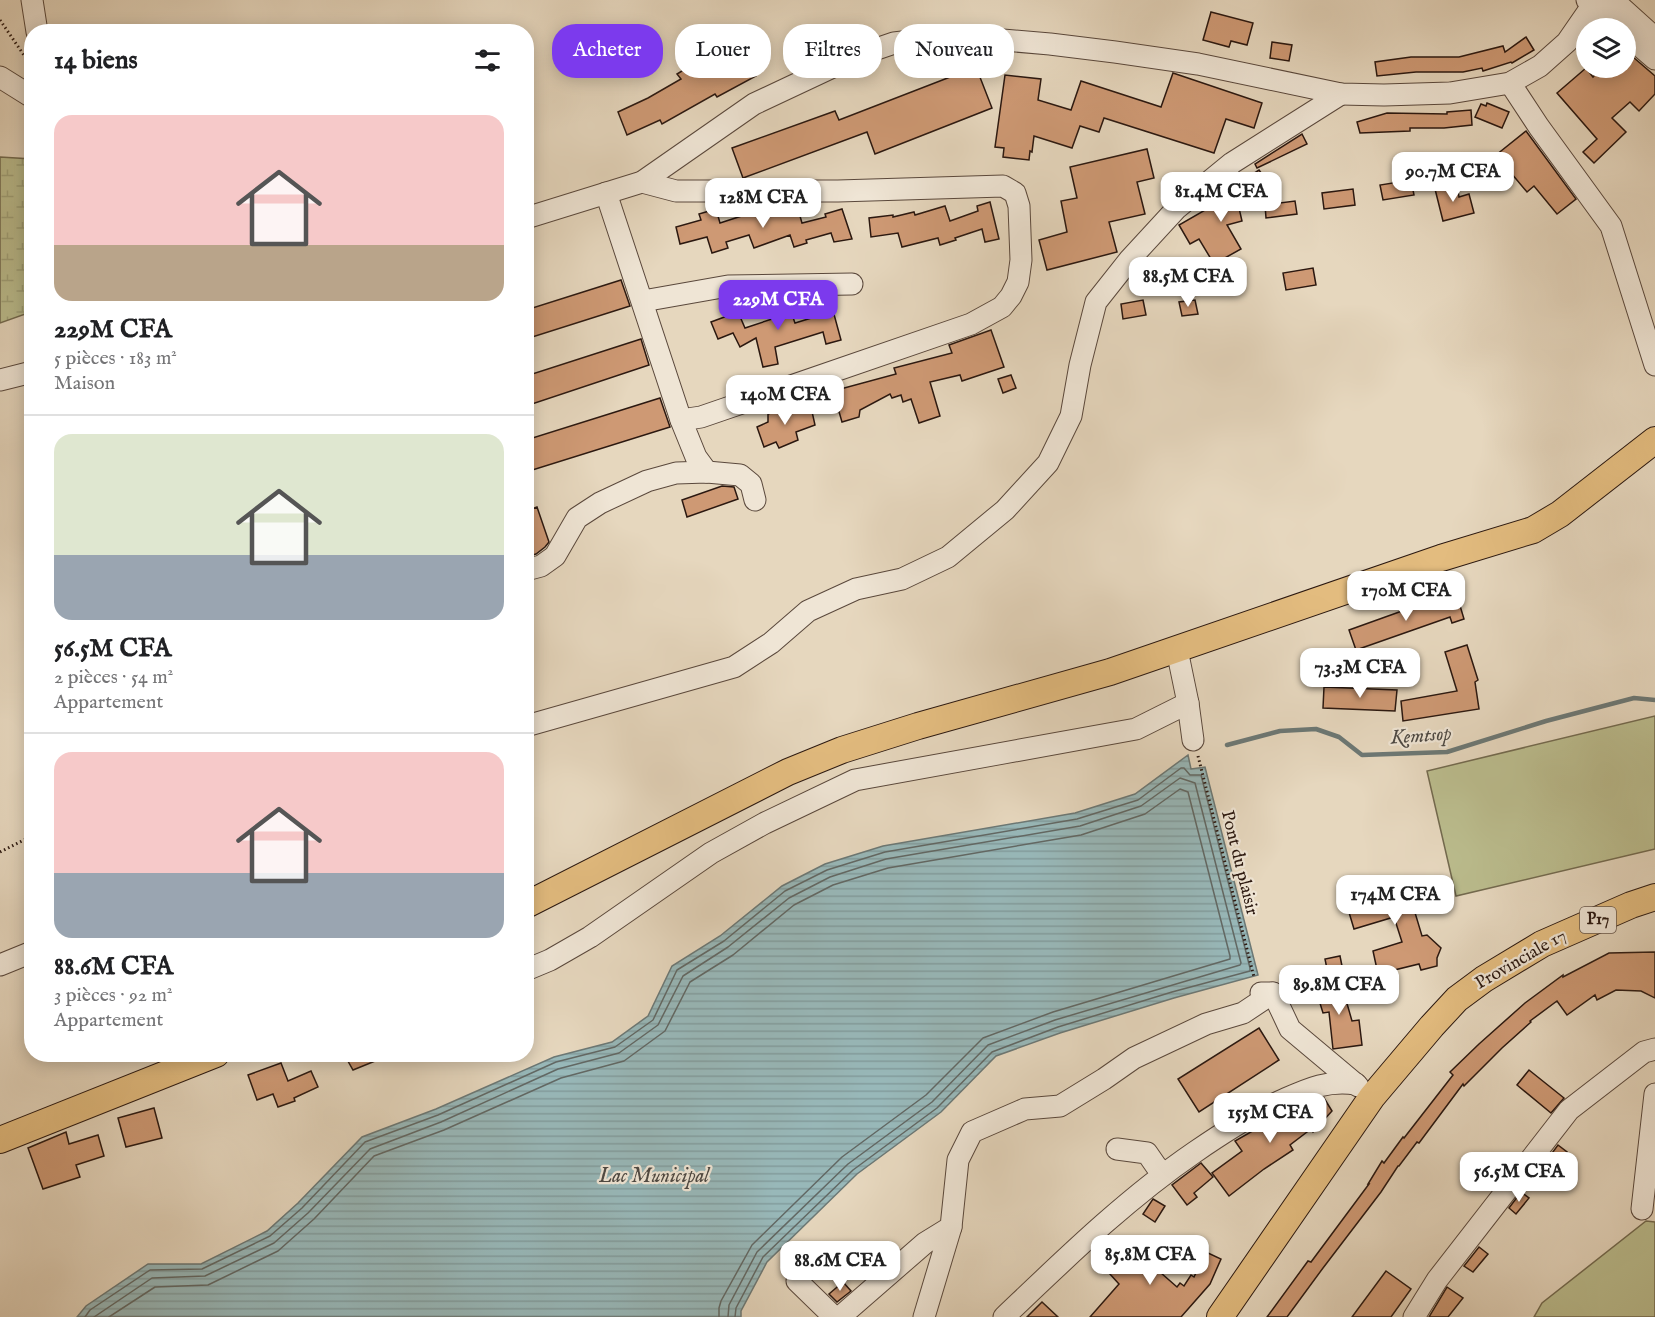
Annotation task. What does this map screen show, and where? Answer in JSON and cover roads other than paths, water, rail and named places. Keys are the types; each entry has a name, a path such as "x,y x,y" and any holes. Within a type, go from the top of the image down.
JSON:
{"main road":[{"path":"534,901 778,777 842,750 918,726 1110,672 1441,558 1533,530 1560,514 1655,440"},
{"name":"Provinciale 17","path":"1220,1317 1364,1090 1432,1026 1457,999 1484,979 1542,944 1655,897"},
{"path":"0,1140 196,1062"}],"street":[{"path":"32,0 36,24"},
{"path":"1597,1 1611,18"},
{"path":"1597,1 1655,38"},
{"path":"534,216 642,182 754,104 856,56 894,43 936,38 980,38 1061,45 1198,64 1341,94 1384,96 1450,93 1510,83 1540,66 1567,42 1597,1"},
{"path":"1636,43 1655,59"},
{"path":"0,77 24,88"},
{"path":"1510,83 1611,226 1655,365"},
{"path":"534,724 734,667 771,643 808,611 856,589 903,579 948,557 1005,510 1048,464 1071,417 1080,365 1096,302 1130,259 1177,208 1232,163 1341,94"},
{"path":"642,182 676,191 838,191 1003,186 1015,193 1019,206 1021,260 1018,282 1002,307 971,324 949,332 701,417 681,420"},
{"path":"606,193 681,420 696,457 707,472"},
{"path":"643,301 728,286 852,284"},
{"path":"0,380 24,374"},
{"path":"534,568 541,566 555,556 577,518 600,503 657,478 676,473 707,472 740,476 752,484 755,500"},
{"path":"1177,650 1193,740"},
{"path":"534,967 590,937 711,853 765,823 855,780 1136,729 1188,703"},
{"path":"0,965 24,955"},
{"path":"924,1317 951,1227 958,1160 972,1132 1025,1109 1060,1106 1134,1058 1206,1024 1243,1013 1266,993 1290,1029 1364,1090"},
{"path":"1414,1317 1437,1280 1569,1110 1644,1052 1655,1049"},
{"path":"1004,1317 1084,1240 1164,1174 1232,1127 1266,1107 1315,1086 1340,1082 1364,1090"},
{"path":"1642,1209 1655,1094"},
{"path":"1117,1149 1147,1154 1164,1174"},
{"path":"840,1317 925,1243 951,1227"},
{"path":"797,1281 834,1317"}],"water":[{"name":"Lac Municipal","path":"1188,755 1191,769 1205,767 1258,975 1060,1033 996,1056 941,1112 857,1174 767,1262 741,1311 741,1317 77,1317 86,1306 148,1264 201,1264 267,1231 298,1203 362,1137 436,1109 554,1057 612,1042 648,1016 672,966 720,936 782,886 825,864 883,846 1075,813 1135,794"}],"waterway":[{"name":"Kemtsop","path":"1227,745 1280,731 1316,729 1339,737 1362,755 1447,752 1546,721 1634,698 1655,700"}]}
